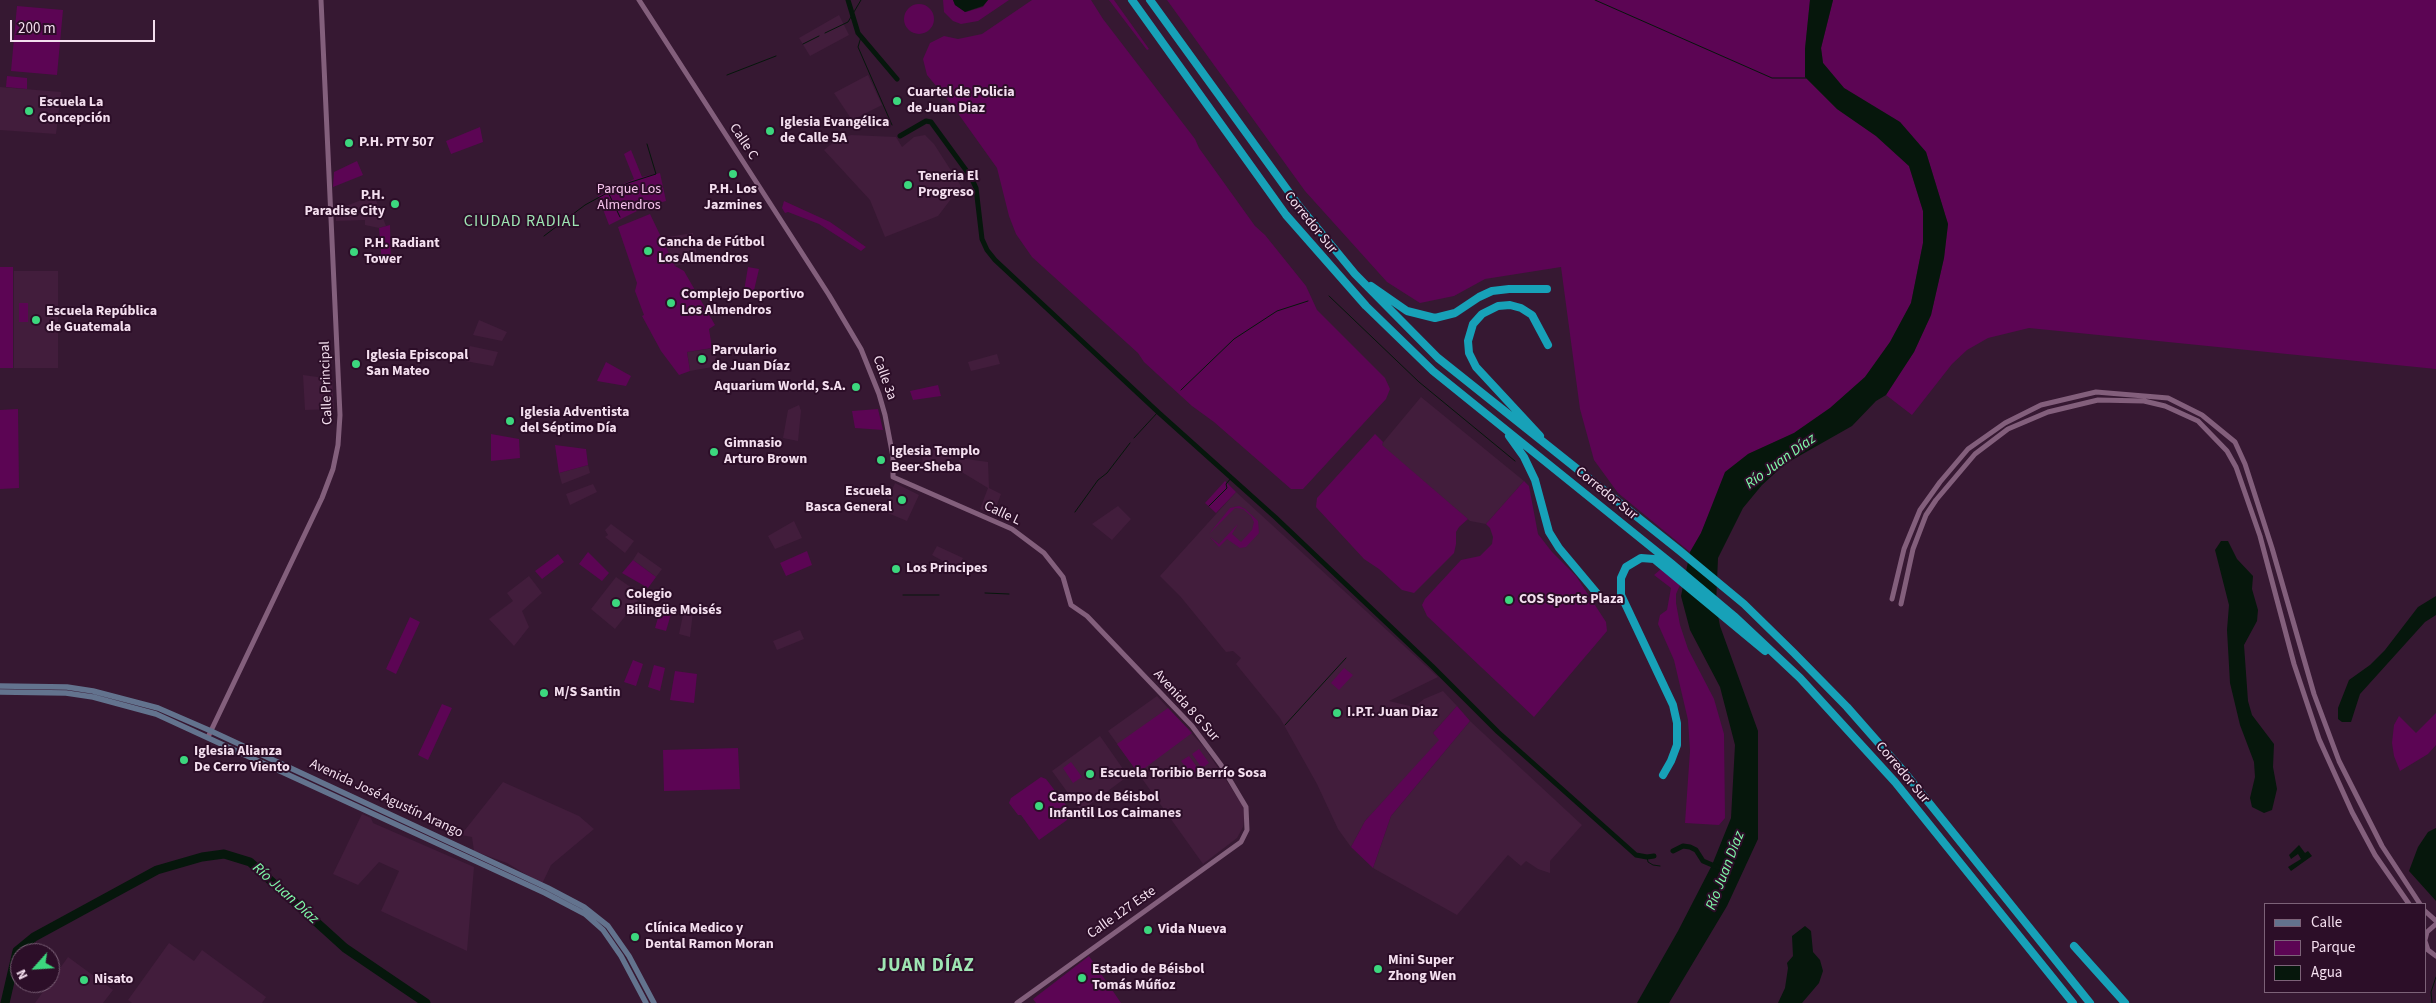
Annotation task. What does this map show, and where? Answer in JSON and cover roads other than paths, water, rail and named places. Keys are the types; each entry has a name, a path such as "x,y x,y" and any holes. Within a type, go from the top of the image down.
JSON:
{"highway":[{"name":"Corredor Sur","path":"1132,0 1286,215 1336,274 1418,357 1800,678 1895,782 2073,1003"},
{"name":"Corredor Sur","path":"1150,0 1299,206 1355,274 1438,358 1744,604 1848,707 1892,758 2090,1003"},
{"path":"1355,274 1407,311 1435,318 1456,313 1479,297 1492,291 1547,289"},
{"path":"1548,344 1532,316 1521,308 1506,305 1487,310 1477,318 1470,331 1468,345 1476,367 1560,457"},
{"path":"1502,426 1530,469 1538,490 1549,532 1559,548 1600,597"},
{"path":"1663,776 1677,745 1677,723 1673,705 1621,595 1620,582 1626,567 1641,558 1654,560 1670,567"},
{"path":"2074,946 2124,1003"}],"main road":[{"name":"Avenida José Agustín Arango","path":"0,686 67,687 93,691 158,708 548,888 584,908 615,935 654,1003"},
{"name":"Avenida José Agustín Arango","path":"0,692 66,693 113,701 156,714 545,893 585,914 610,939 646,1003"}],"street":[{"name":"Calle Principal","path":"208,737 322,498 333,469 338,446 340,416 321,0"},
{"name":"Calle C","path":"639,0 829,295"},
{"name":"Calle 3a","path":"829,295 861,350 879,394 891,438 893,477"},
{"path":"1892,599 1904,549 1920,510 1940,482 1968,449 2005,423 2041,405 2096,392 2168,398 2202,415 2235,442 2245,464 2272,548 2314,694 2339,761 2378,838 2401,878 2419,903"},
{"path":"1901,604 1913,549 1926,515 1936,500 1975,454 2008,429 2048,412 2098,400 2144,401 2165,406 2198,421 2227,451 2236,467 2260,536 2294,664 2319,738 2356,820 2375,855 2408,903"},
{"name":"Calle L","path":"893,477 1012,529 1029,540 1059,570 1066,584 1071,605"},
{"name":"Avenida 8 G Sur","path":"1071,605 1087,616 1192,726 1208,747 1246,807 1248,830 1242,842"},
{"name":"Calle 127 Este","path":"1017,1003 1242,842"},
{"path":"2426,912 2436,922 2430,928 2426,937"},
{"path":"2426,943 2428,950 2436,956"}],"water":[{"path":"953,0 988,0 983,6 965,12 955,5"},
{"path":"1810,0 1833,0 1821,48 1823,63 1844,88 1900,122 1926,152 1948,224 1944,258 1931,315 1914,352 1886,395 1876,401 1852,426 1785,464 1762,485 1743,508 1718,558 1716,605 1720,626 1758,731 1758,839 1727,906 1669,1003 1637,1003 1678,931 1712,865 1731,818 1735,745 1720,687 1690,630 1681,596 1690,552 1701,533 1725,472 1748,454 1794,433 1830,408 1865,377 1890,342 1911,303 1923,243 1923,211 1909,166 1876,136 1837,109 1805,77 1805,49"},
{"path":"2221,541 2228,541 2237,559 2253,576 2252,589 2258,610 2257,621 2244,645 2248,701 2252,715 2274,744 2273,767 2277,789 2272,810 2264,813 2252,807 2250,798 2255,777 2254,762 2240,725 2230,683 2227,630 2229,605 2215,550"},
{"path":"2436,596 2436,615 2425,622 2360,694 2351,722 2342,722 2338,719 2338,708 2349,680 2370,665 2385,650 2418,607"},
{"path":"2436,828 2436,901 2409,871 2418,847 2428,832"},
{"path":"2299,845 2305,853 2308,851 2312,856 2291,871 2288,867 2301,859 2298,854 2291,859 2289,855"},
{"path":"1805,926 1811,931 1813,952 1820,960 1823,971 1819,983 1802,1003 1778,1003 1785,988 1787,963 1793,956 1792,936"}],"waterway":[{"path":"848,0 858,33 897,79"},
{"path":"825,33 848,22 861,0"},
{"path":"1595,0 1772,78 1806,78"},
{"path":"803,44 819,36"},
{"path":"861,37 858,47 892,125"},
{"path":"727,75 776,56"},
{"path":"900,136 926,121 931,122 971,177 976,188 982,239 987,250 995,260 1158,412 1275,517 1432,666 1498,732 1636,855 1654,856"},
{"path":"620,217 608,192 656,174 647,144"},
{"path":"544,236 585,205 607,193"},
{"path":"1329,296 1419,382 1515,461"},
{"path":"1181,390 1234,339 1277,311 1308,301"},
{"path":"1134,438 1158,412"},
{"path":"1075,512 1098,480 1107,473 1130,443"},
{"path":"1209,506 1227,488 1226,484 1232,477"},
{"path":"985,593 1009,594"},
{"path":"903,595 939,595"},
{"path":"1285,725 1346,658"},
{"path":"1673,851 1683,846 1690,847 1696,850 1703,861 1717,867"},
{"name":"Río Juan Díaz","path":"5,1003 17,951 34,937 157,870 202,857 224,854 250,862 345,948 426,1003"},
{"path":"1647,857 1648,862 1660,866"},
{"path":"2432,1003 2431,992 2436,977"}],"place":[{"name":"Cuartel de Policia de Juan Diaz","path":"897,101"},
{"name":"Escuela La Concepción","path":"29,111"},
{"name":"Iglesia Evangélica de Calle 5A","path":"770,131"},
{"name":"P.H. PTY 507","path":"349,143"},
{"name":"P.H. Los Jazmines","path":"733,174"},
{"name":"Teneria El Progreso","path":"908,185"},
{"name":"P.H. Paradise City","path":"395,204"},
{"name":"Cancha de Fútbol Los Almendros","path":"648,251"},
{"name":"P.H. Radiant Tower","path":"354,252"},
{"name":"Complejo Deportivo Los Almendros","path":"671,303"},
{"name":"Escuela República de Guatemala","path":"36,320"},
{"name":"Parvulario de Juan Díaz","path":"702,359"},
{"name":"Iglesia Episcopal San Mateo","path":"356,364"},
{"name":"Aquarium World, S.A.","path":"856,387"},
{"name":"Iglesia Adventista del Séptimo Día","path":"510,421"},
{"name":"Gimnasio Arturo Brown","path":"714,452"},
{"name":"Iglesia Templo Beer-Sheba","path":"881,460"},
{"name":"Escuela Basca General","path":"902,500"},
{"name":"Los Principes","path":"896,569"},
{"name":"COS Sports Plaza","path":"1509,600"},
{"name":"Colegio Bilingüe Moisés","path":"616,603"},
{"name":"M/S Santin","path":"544,693"},
{"name":"I.P.T. Juan Diaz","path":"1337,713"},
{"name":"Iglesia Alianza De Cerro Viento","path":"184,760"},
{"name":"Escuela Toribio Berrío Sosa","path":"1090,774"},
{"name":"Campo de Béisbol Infantil Los Caimanes","path":"1039,806"},
{"name":"Vida Nueva","path":"1148,930"},
{"name":"Clínica Medico y Dental Ramon Moran","path":"635,937"},
{"name":"Mini Super Zhong Wen","path":"1378,969"},
{"name":"Estadio de Béisbol Tomás Múñoz","path":"1082,978"},
{"name":"Nisato","path":"84,980"}],"district":[{"name":"CIUDAD RADIAL","path":"522,222"},
{"name":"JUAN DÍAZ","path":"926,967"}],"park label":[{"name":"Parque Los Almendros","path":"629,198"}]}
